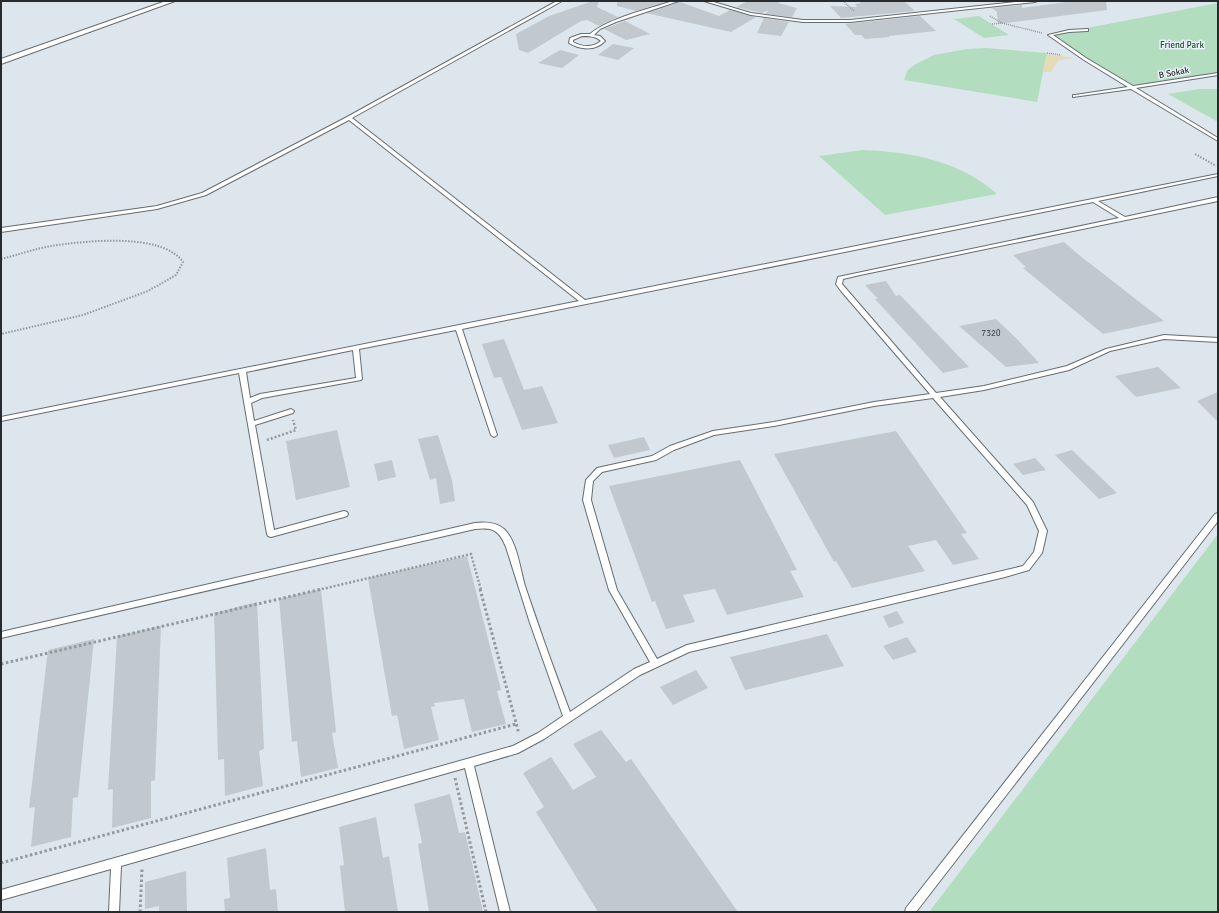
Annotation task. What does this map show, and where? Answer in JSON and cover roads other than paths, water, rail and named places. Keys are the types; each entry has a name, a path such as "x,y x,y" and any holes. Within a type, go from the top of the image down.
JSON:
{"street":[{"path":"1,62 172,1"}],"lane":[{"path":"1,230 157,207 204,194 349,118 560,1"},
{"path":"591,34 599,36 603,41 597,46 588,47 579,46 572,42 571,39 576,36 591,34 599,28 615,21 677,1"},
{"path":"706,1 751,14 803,21 850,21 1034,1"},
{"path":"1087,30 1069,30 1050,35 1085,59 1218,140"},
{"name":"B Sokak","path":"1076,96 1218,74"},
{"path":"349,118 584,302"},
{"path":"1,419 1218,175"},
{"path":"1,895 515,750 541,736 637,672 687,648 1026,568 1038,553 1043,531 1030,504 936,394 843,290 839,284 840,278 860,272 1218,199"},
{"path":"1094,200 1123,218"},
{"path":"458,327 494,435"},
{"path":"656,663 613,590 587,500 590,480 600,470 654,458 672,448 714,433 774,424 874,404 984,388 1069,368 1108,350 1164,337 1218,340"},
{"path":"247,402 260,396 359,379 356,348"},
{"path":"242,370 271,534 344,514"},
{"path":"251,424 291,411"},
{"path":"910,912 1218,516"},
{"path":"1,635 323,560 475,526 489,525 496,527 502,533 509,547 535,629 568,718"},
{"path":"468,764 505,912"},
{"path":"114,912 116,862"}],"park label":[{"name":"Friend Park","path":"1182,45"}]}
